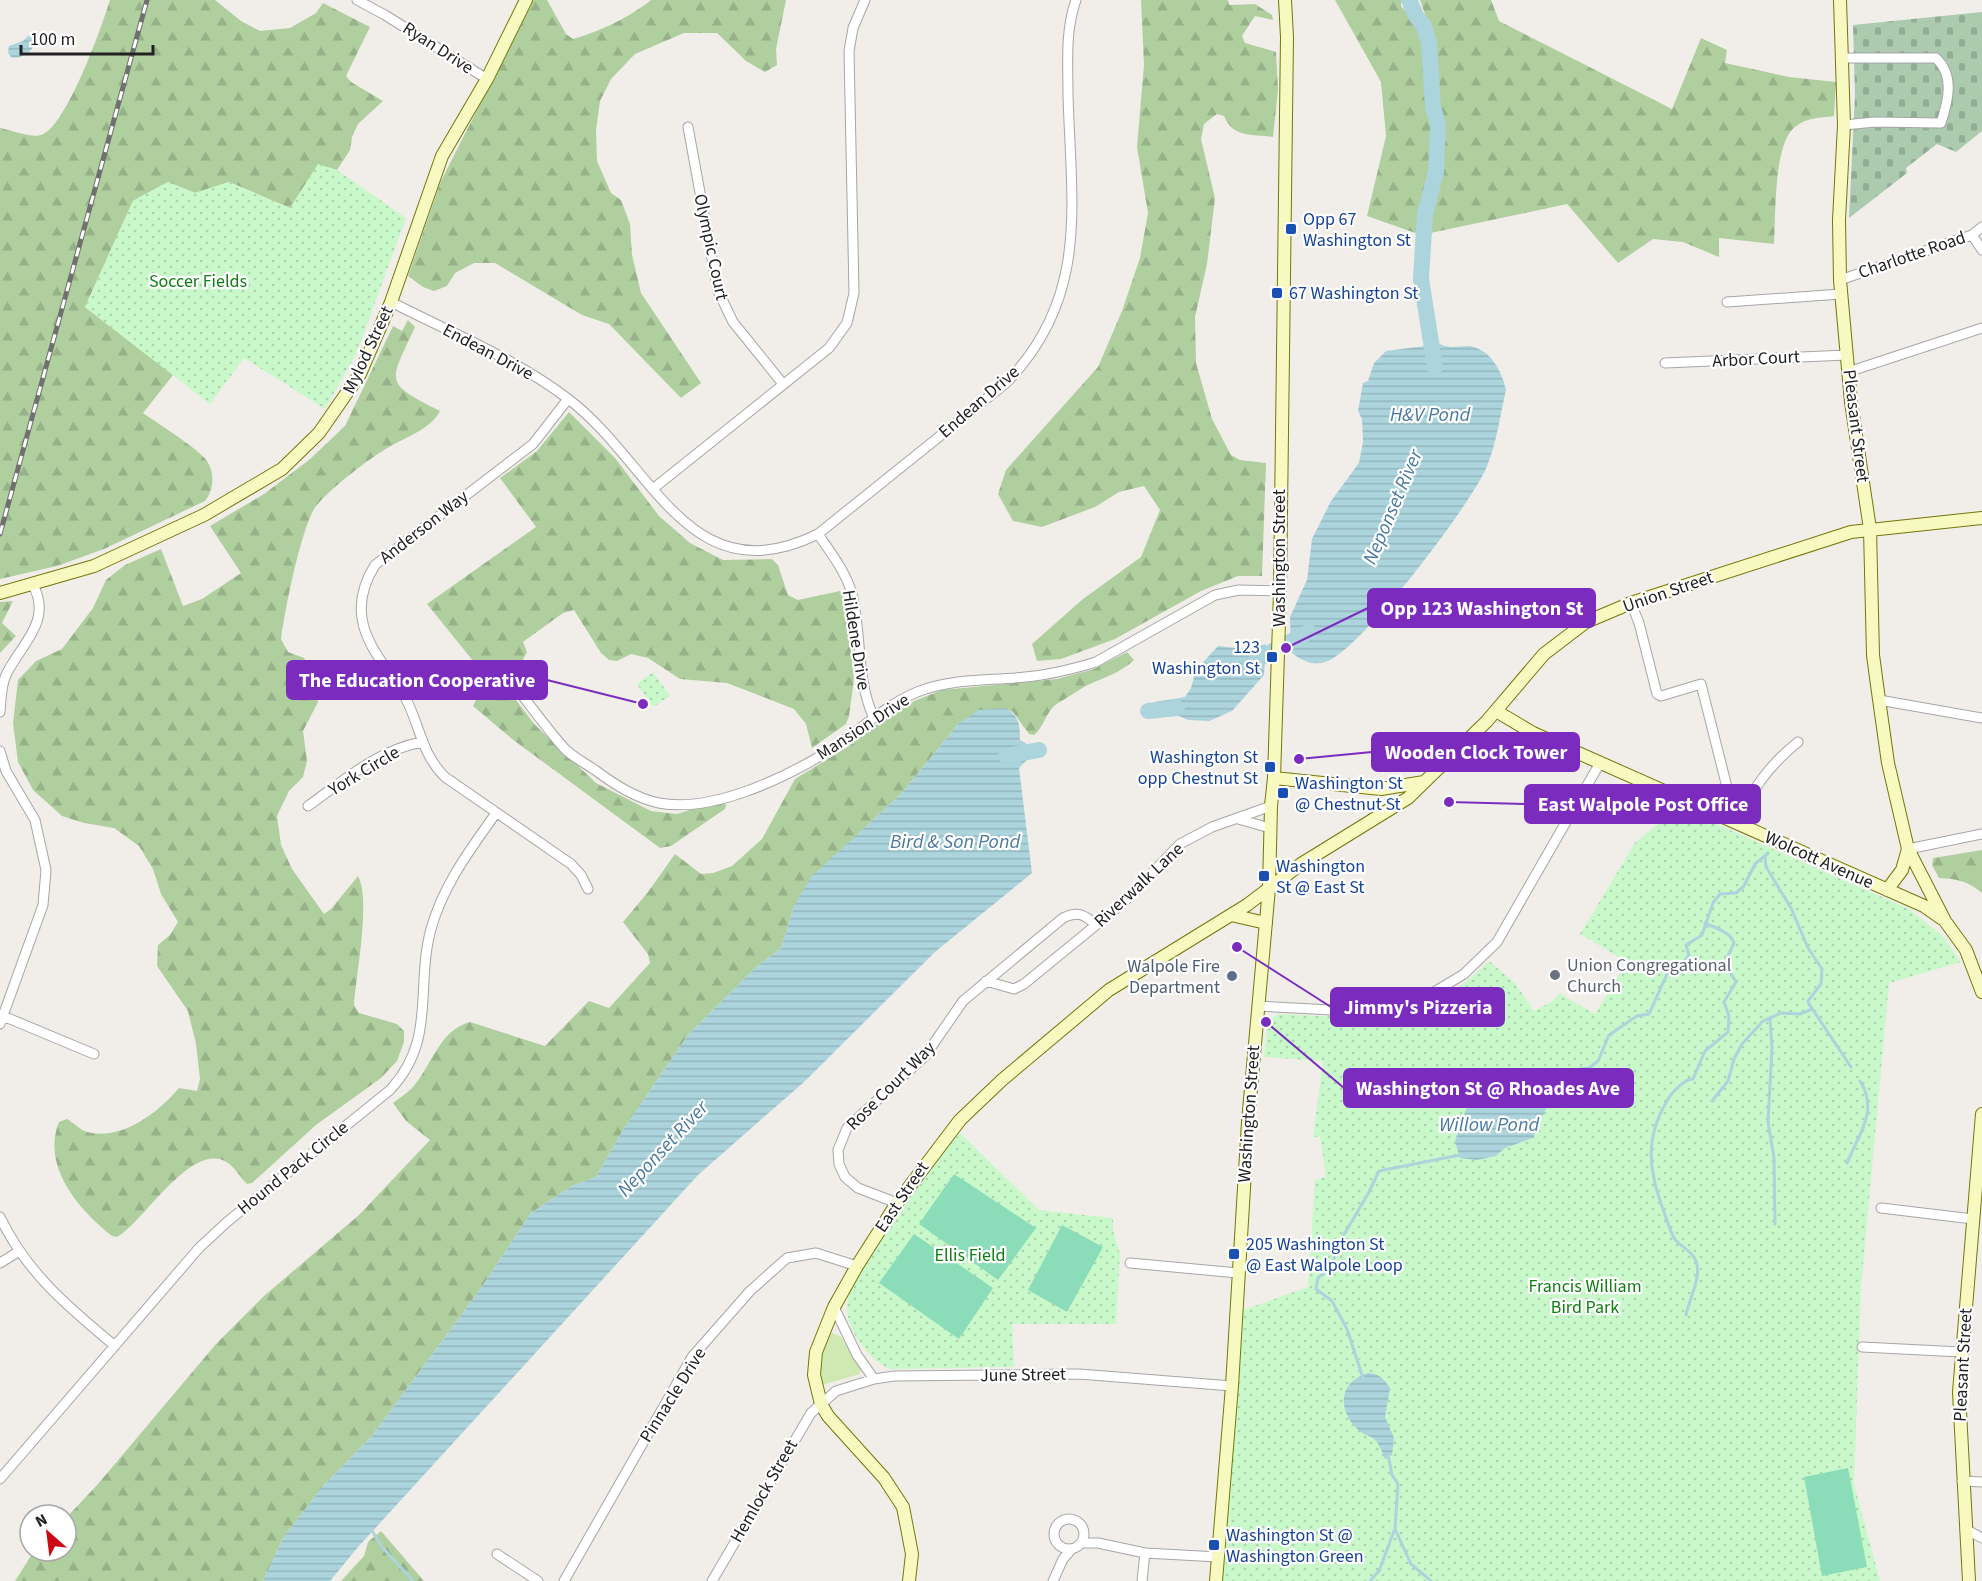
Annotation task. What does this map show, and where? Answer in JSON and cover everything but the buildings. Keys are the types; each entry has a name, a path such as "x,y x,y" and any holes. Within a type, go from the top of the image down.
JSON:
{"street":[{"name":"Ryan Drive","path":"357,0 386,15 487,80"},
{"name":"Mylod Street","path":"0,593 94,566 147,543 214,510 282,469 303,452 344,401 360,374 391,302 442,156 487,80 526,0"},
{"path":"654,488 834,342 847,323 854,293 849,51 853,28 865,0"},
{"name":"Endean Drive","path":"391,302 515,365 568,399 616,444 688,527 706,539 726,547 769,551 790,547 818,534 1006,383 1032,353 1053,318 1066,280 1071,240 1067,49 1076,0"},
{"name":"Washington Street","path":"1216,1581 1258,1006 1269,888 1274,778 1280,605 1287,37 1285,0"},
{"name":"Pleasant Street","path":"1840,0 1844,125 1839,220 1840,280 1848,372 1870,529 1873,655 1879,700 1892,783 1908,849 1945,921 1966,950 1982,992"},
{"path":"1843,58 1936,58 1945,66 1948,83 1948,101 1941,123 1898,121 1844,125"},
{"name":"Olympic Court","path":"688,127 718,291 733,322 783,384"},
{"name":"Charlotte Road","path":"1840,280 1972,235 1982,227"},
{"path":"1972,235 1982,250"},
{"path":"1727,302 1841,294"},
{"path":"1848,372 1982,328"},
{"name":"Arbor Court","path":"1665,363 1847,355"},
{"name":"Anderson Way","path":"568,399 532,444 375,565 366,580 361,607 365,632 406,699 431,761 445,777 571,864 581,875 588,889"},
{"name":"Union Street","path":"1269,888 1301,864 1408,798 1496,711 1544,654 1562,638 1586,622 1631,603 1779,554 1870,529 1982,518"},
{"name":"Hildene Drive","path":"818,534 849,585 854,606 865,698 873,716"},
{"path":"0,712 3,681 34,630 38,594 33,585"},
{"name":"Mansion Drive","path":"514,685 567,751 633,795 660,803 698,802 758,787 824,754 873,716 900,700 942,684 1056,673 1096,662 1215,595 1239,590 1280,591"},
{"path":"1631,603 1640,623 1657,694 1666,695 1701,684 1736,823"},
{"path":"1879,700 1982,718"},
{"name":"Wolcott Avenue","path":"1496,711 1533,732 1600,763 1924,906 1945,921"},
{"name":"York Circle","path":"308,806 378,758 396,748 422,742"},
{"path":"1736,823 1760,778 1779,757 1798,742"},
{"path":"0,751 6,771 35,820 46,870 43,904 2,1020 94,1054"},
{"path":"1258,1006 1353,1010 1397,1006 1429,995 1464,974 1497,942 1600,763"},
{"path":"1274,778 1381,789 1425,781"},
{"name":"Riverwalk Lane","path":"986,981 1014,989 1024,984 1123,903 1180,843 1212,827 1271,806"},
{"name":"Hound Pack Circle","path":"0,1479 211,1236 390,1090 404,1073 415,1054 421,1033 427,950 436,912 453,876 496,813"},
{"path":"1238,819 1270,828"},
{"path":"1887,890 1902,870 1908,849 1982,834"},
{"name":"East Street","path":"909,1581 912,1554 903,1507 884,1478 828,1416 821,1404 814,1375 816,1352 834,1307 897,1203 960,1120 1002,1080 1109,990 1231,915 1269,888"},
{"name":"Rose Court Way","path":"897,1203 858,1188 846,1178 839,1164 840,1141 854,1121 925,1056 963,1001 1063,918 1073,913 1083,914 1096,925"},
{"path":"1231,915 1266,923"},
{"name":"Pleasant Street","path":"1969,1581 1960,1430 1961,1352 1982,1114"},
{"path":"1881,1208 1972,1219"},
{"path":"0,1217 18,1252 62,1302 115,1346"},
{"path":"0,1263 18,1252"},
{"name":"Pinnacle Drive","path":"564,1581 692,1357 750,1292 787,1258 816,1253 857,1266"},
{"path":"1130,1263 1238,1273"},
{"path":"834,1307 857,1355 874,1379"},
{"path":"1862,1347 1961,1352"},
{"name":"June Street","path":"821,1404 836,1391 874,1379 1079,1374 1232,1386"},
{"name":"Hemlock Street","path":"712,1581 807,1418 821,1404"},
{"path":"1962,1481 1982,1482"},
{"path":"1072,1549 1062,1548 1055,1541 1056,1527 1063,1520 1075,1520 1082,1525 1085,1534 1083,1543"},
{"path":"1965,1529 1982,1538"},
{"path":"1053,1581 1062,1559 1072,1549 1083,1543 1098,1543 1145,1553 1218,1557"},
{"path":"1142,1581 1145,1553"},
{"path":"496,1554 538,1581"}],"green space":[{"path":"110,0 215,0 241,21 260,31 290,28 316,13 323,3 370,27 346,76 351,82 383,101 358,124 352,137 350,150 337,170 318,165 290,208 229,182 195,193 168,182 133,201 85,307 173,375 143,413 203,456 210,466 212,487 205,501 104,549 57,566 0,579 0,128 37,136 51,128 61,115 82,75"},
{"path":"533,0 547,0 566,34 573,39 614,23 651,0 786,0 776,49 777,65 765,72 746,61 717,33 684,33 635,54 611,79 600,101 596,130 597,161 611,193 621,200 630,224 632,255 641,293 701,383 681,398 609,324 582,315 495,263 474,263 455,273 447,286 434,291 423,287 408,276 441,181"},
{"path":"1141,0 1228,0 1229,5 1255,4 1272,15 1273,20 1255,16 1242,36 1245,43 1276,52 1278,90 1273,137 1238,132 1232,128 1224,116 1217,114 1204,124 1201,139 1215,198 1207,264 1195,317 1196,363 1212,419 1231,455 1240,460 1266,463 1262,576 1238,576 1201,591 1115,639 1061,659 1037,661 1032,644 1083,599 1141,557 1160,510 1144,486 1119,492 1095,507 1042,527 1013,521 998,494 1006,470 1098,367 1122,311 1140,258 1148,213 1137,147 1144,65"},
{"path":"1335,0 1401,0 1401,6 1437,48 1420,0 1491,0 1499,21 1672,109 1701,38 1727,50 1725,63 1789,77 1836,82 1834,116 1804,121 1788,136 1779,164 1774,244 1719,238 1719,257 1683,242 1653,239 1618,263 1567,204 1421,235 1367,216 1386,136 1381,82"},
{"path":"1982,12 1982,131 1956,152 1937,144 1906,168 1907,173 1849,218 1855,95 1853,25"},
{"name":"Soccer Fields","path":"318,164 337,170 406,218 357,352 325,409 244,358 210,404 85,307 133,201 168,182 195,193 229,182 290,208"},
{"path":"408,320 415,327 396,371 396,380 408,394 440,411 431,423 381,452 337,485 319,502 309,521 294,572 281,639 288,652 304,658 313,671 318,702 303,731 307,761 303,777 289,791 277,816 281,845 292,869 324,914 331,909 358,876 362,887 363,919 354,1005 359,1013 397,1024 404,1031 404,1042 397,1061 381,1078 316,1125 252,1183 247,1184 228,1163 214,1158 200,1162 169,1185 128,1229 117,1237 112,1236 87,1213 66,1186 55,1155 55,1138 59,1122 67,1119 87,1132 100,1134 113,1132 126,1129 150,1115 179,1088 197,1091 200,1079 196,1044 188,1011 157,966 158,945 170,935 178,922 161,894 153,869 139,846 114,828 84,823 62,816 33,790 18,762 13,723 18,680 36,661 62,649 93,608 106,580 125,565 161,549 183,606 202,599 241,573 210,526 264,494 309,460 345,426 393,326 402,331"},
{"path":"569,412 615,458 659,516 690,543 723,560 772,559 778,565 788,595 798,600 840,591 845,601 854,679 849,716 846,724 812,748 806,724 794,709 727,683 680,679 648,658 631,654 617,661 609,660 601,653 574,610 563,613 523,642 527,652 518,669 503,683 535,725 596,783 651,811 677,814 705,805 726,804 725,809 671,846 660,848 512,739 473,706 489,674 478,667 427,604 536,527 500,478 537,451"},
{"path":"13,601 2,623 16,636 0,653 0,602"},
{"path":"1127,652 1134,660 1058,703 1034,735 1029,734 1013,712 1005,708 959,723 901,794 860,832 794,906 781,948 753,970 688,1035 623,1130 596,1177 572,1186 531,1213 479,1291 371,1437 323,1486 283,1538 263,1581 15,1581 26,1563 78,1563 78,1505 216,1344 264,1296 359,1215 430,1140 406,1121 393,1103 412,1088 443,1041 459,1026 470,1022 545,1046 589,1001 609,1008 650,963 648,954 623,922 675,854 701,874 713,873 732,866 762,839 795,779 849,746 885,718 914,701 942,690 1057,679 1094,669"},
{"path":"653,672 670,696 653,707 637,684"},
{"name":"Francis William Bird Park","path":"1678,807 1909,909 1943,936 1961,962 1889,983 1861,1287 1854,1484 1880,1581 1221,1581 1243,1310 1308,1287 1315,1180 1326,1177 1320,1136 1313,1138 1323,1061 1264,1057 1268,1020 1279,1014 1365,1016 1417,1007 1442,997 1466,982 1489,961 1515,983 1534,1011 1553,1001 1559,993 1595,1014 1627,962 1580,934 1635,843"},
{"path":"1982,850 1982,893 1962,881 1939,878 1932,865 1933,858"},
{"name":"Ellis Field","path":"960,1133 1039,1210 1113,1218 1113,1231 1120,1254 1116,1324 1012,1324 1014,1367 890,1369 873,1358 865,1349 849,1320 847,1309 850,1291 863,1268 920,1185"},
{"path":"954,1174 1036,1228 998,1280 919,1224"},
{"path":"1062,1225 1103,1247 1067,1312 1028,1290"},
{"path":"914,1234 993,1288 959,1339 879,1283"},
{"path":"832,1333 840,1336 862,1368 860,1374 822,1385 819,1372 821,1350 827,1337"},
{"path":"1848,1468 1867,1567 1822,1576 1804,1477"},
{"path":"381,1531 424,1581 341,1581 364,1556 368,1542"}],"water":[{"path":"29,35 34,36 37,40 33,47 23,56 11,57 8,53 9,46 23,41"},
{"name":"H&V Pond","path":"1440,344 1450,347 1468,346 1483,351 1494,362 1501,375 1506,390 1496,438 1487,466 1461,511 1439,541 1388,606 1363,633 1325,662 1311,663 1302,660 1291,652 1290,617 1307,580 1312,539 1331,501 1359,463 1363,442 1362,419 1358,411 1363,383 1368,381 1374,363 1386,351"},
{"path":"1266,644 1264,675 1232,711 1209,721 1188,720 1170,712 1155,718 1155,702 1185,697 1191,688 1196,670 1218,646 1245,649"},
{"name":"Bird & Son Pond","path":"1006,708 1016,718 1020,740 1026,743 1027,760 1019,768 1032,873 936,951 804,1082 698,1175 358,1547 330,1581 263,1581 283,1538 323,1486 371,1437 479,1291 531,1213 572,1186 596,1177 623,1130 688,1035 753,970 781,948 794,906 811,877 901,794 959,723 979,710"},
{"name":"Willow Pond","path":"1540,1083 1548,1104 1533,1138 1505,1148 1496,1156 1477,1160 1460,1158 1455,1141 1466,1109 1478,1099"},
{"path":"1368,1373 1376,1374 1390,1388 1385,1417 1394,1438 1392,1455 1385,1459 1374,1438 1361,1432 1353,1424 1344,1407 1346,1391 1350,1383"}],"waterway":[{"name":"Neponset River","path":"1409,0 1416,16 1424,26 1429,43 1433,107 1438,125 1436,172 1425,214 1421,279 1435,367"},
{"name":"Neponset River","path":"1249,668 1258,659 1309,632"},
{"name":"Neponset River","path":"1148,711 1177,708"},
{"name":"Neponset River","path":"1006,756 1039,750"},
{"path":"1540,1088 1558,1084 1580,1069 1589,1068 1598,1061 1609,1035 1637,1016 1649,1014 1667,974 1682,964 1689,955 1686,945 1702,935 1713,903 1720,894 1736,893 1744,886 1755,864 1768,853"},
{"path":"1765,857 1766,867 1791,908 1808,948 1822,969 1821,984 1808,1001 1809,1004 1851,1067"},
{"path":"1686,1315 1696,1281 1696,1261 1671,1232 1655,1183 1651,1156 1655,1129 1669,1098 1682,1084 1693,1079 1705,1051 1728,1032 1729,1016 1724,1002 1736,982 1727,962 1734,943 1726,933 1705,923"},
{"path":"1712,1101 1728,1081 1734,1059 1742,1044 1763,1021 1781,1013 1800,1014 1812,1009"},
{"path":"1770,1019 1772,1048 1768,1122 1774,1158 1775,1224"},
{"path":"1847,1163 1867,1112 1868,1102 1860,1081"},
{"path":"1363,1378 1347,1329 1332,1301 1316,1289 1318,1278 1333,1265 1336,1248 1379,1171 1460,1155"},
{"path":"1388,1454 1392,1475 1398,1484 1395,1529 1411,1564 1431,1581"},
{"path":"371,1529 382,1547 413,1581"},
{"path":"1370,1581 1379,1571 1394,1531"}],"railway":[{"path":"0,534 147,0"}],"place":[{"name":"Opp 67 Washington St","path":"1291,229"},
{"name":"67 Washington St","path":"1277,293"},
{"name":"Opp 123 Washington St","path":"1286,648"},
{"name":"123 Washington St","path":"1272,657"},
{"name":"The Education Cooperative","path":"643,704"},
{"name":"Wooden Clock Tower","path":"1299,759"},
{"name":"Washington St opp Chestnut St","path":"1270,767"},
{"name":"Washington St @ Chestnut St","path":"1283,793"},
{"name":"East Walpole Post Office","path":"1449,802"},
{"name":"Washington St @ East St","path":"1264,876"},
{"name":"Jimmy's Pizzeria","path":"1237,947"},
{"name":"Union Congregational Church","path":"1555,975"},
{"name":"Walpole Fire Department","path":"1232,976"},
{"name":"Washington St @ Rhoades Ave","path":"1266,1022"},
{"name":"205 Washington St @ East Walpole Loop","path":"1234,1254"},
{"name":"Washington St @ Washington Green","path":"1214,1545"}]}
